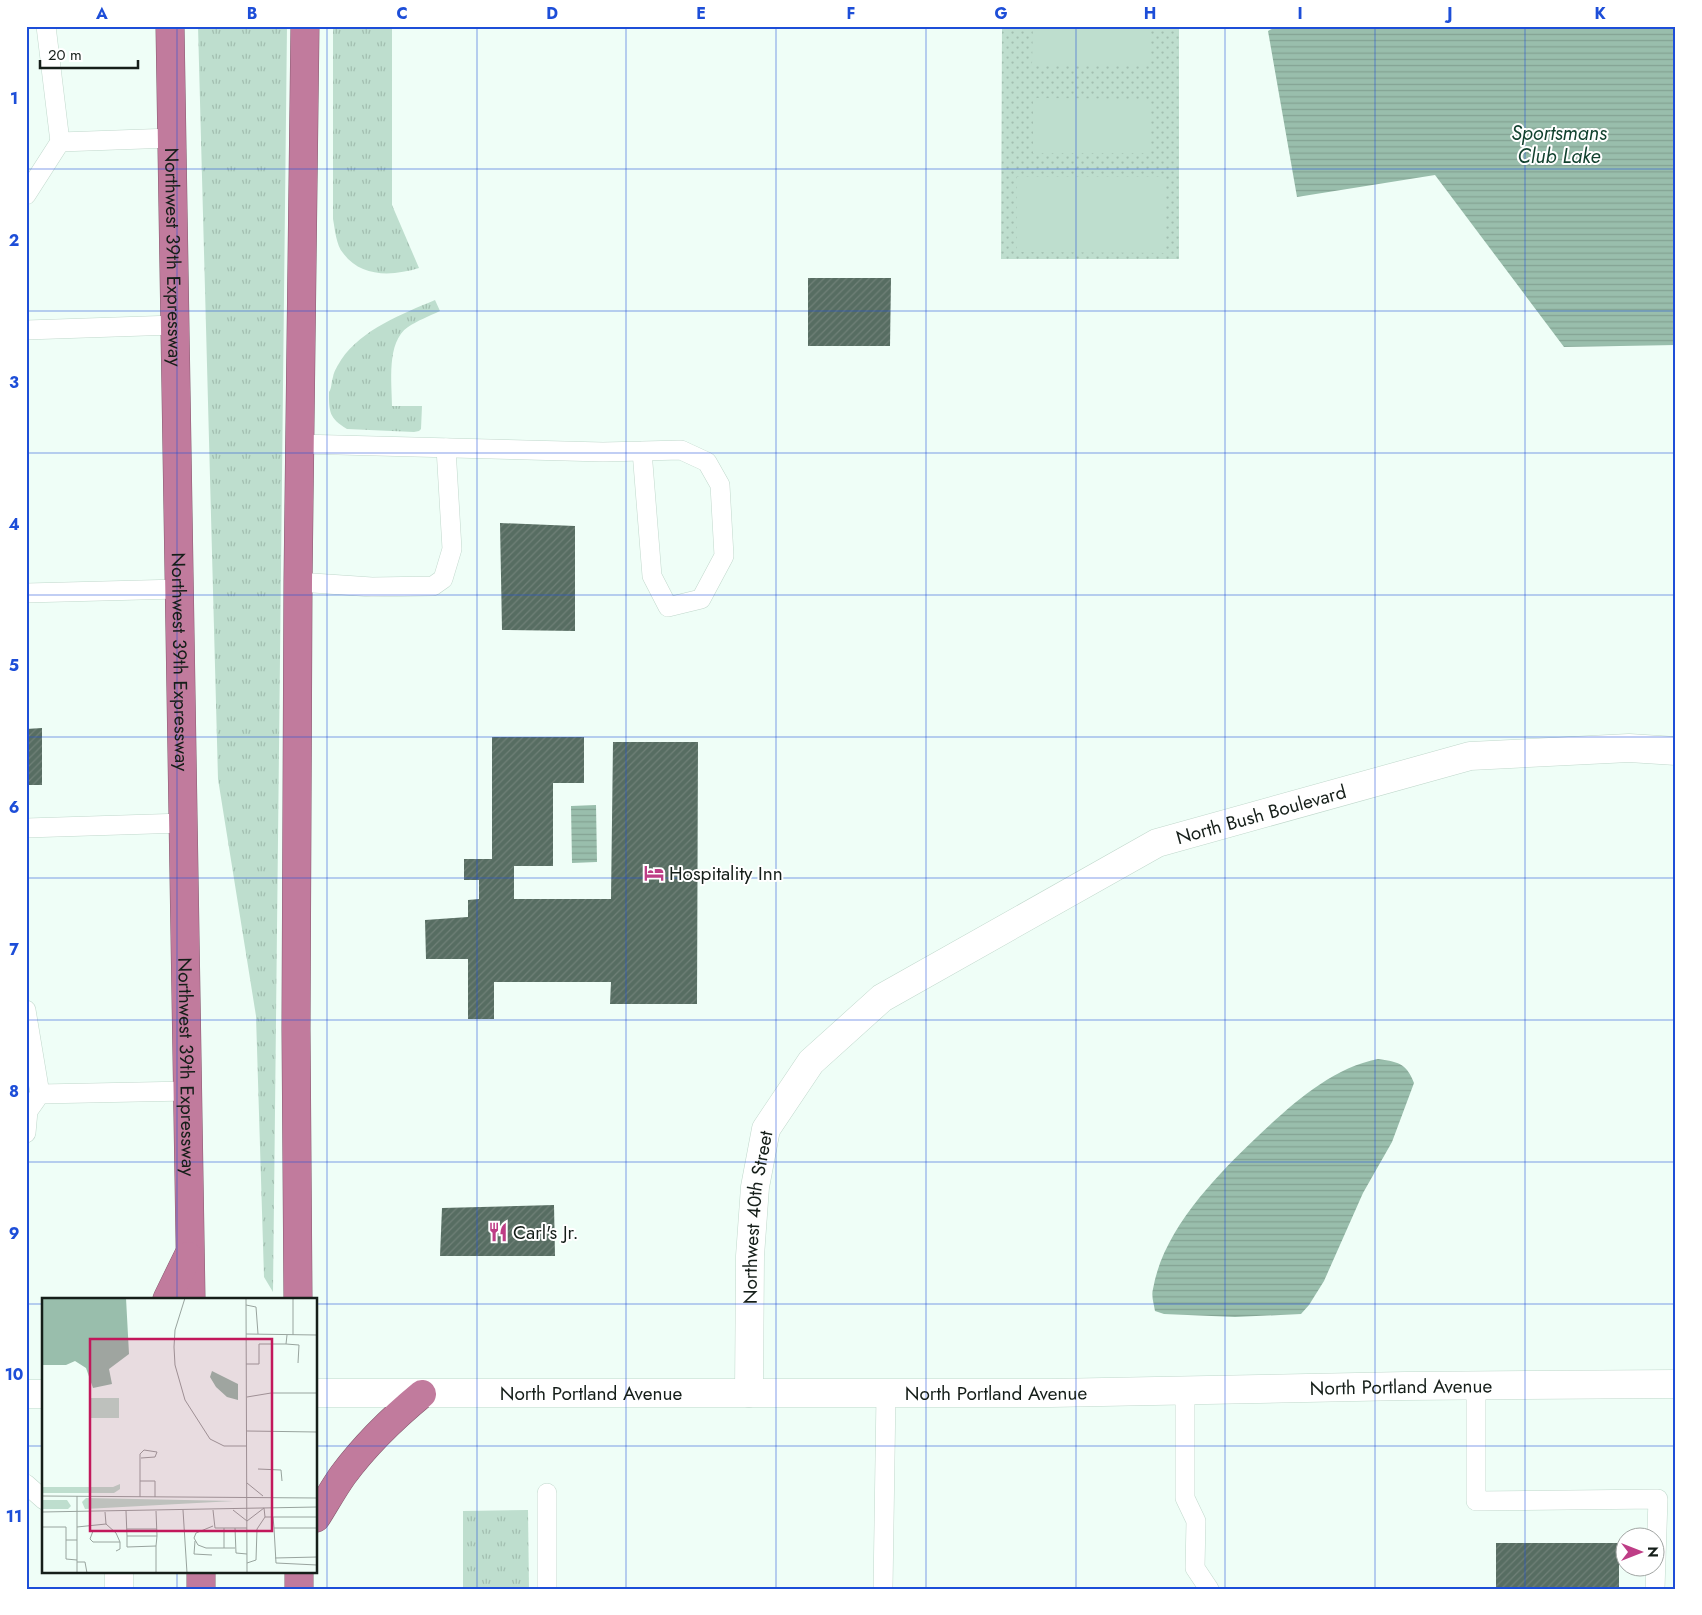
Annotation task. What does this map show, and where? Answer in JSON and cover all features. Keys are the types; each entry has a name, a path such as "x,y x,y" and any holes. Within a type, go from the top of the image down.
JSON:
{"highway":[{"name":"Northwest 39th Expressway","path":"170,26 192,1298"},
{"path":"298,1298 296,1029 298,582 305,26"},
{"path":"167,1298 191,1250"},
{"path":"318,1515 342,1476 366,1447 390,1420 422,1394"},
{"path":"201,1572 201,1589"},
{"path":"299,1572 299,1589"}],"main road":[{"name":"North Bush Boulevard","path":"882,998 1157,843 1470,756 1628,748 1676,751"},
{"name":"Northwest 40th Street","path":"749,1393 750,1256 755,1187 766,1129 811,1062 882,998"},
{"name":"North Portland Avenue","path":"318,1393 886,1394 1676,1384"},
{"path":"26,1394 42,1394"},
{"path":"119,1572 119,1589"}],"lane":[{"path":"26,195 60,142 46,26"},
{"path":"60,142 172,138"},
{"path":"26,330 175,325"},
{"path":"300,444 603,452 642,451 681,450 707,462 720,485 724,556 701,600 668,608 652,576 642,451"},
{"path":"298,582 381,587 433,586 444,579 452,549 446,448"},
{"path":"26,593 179,589"},
{"path":"26,828 184,823"},
{"path":"26,1010 40,1094 28,1111 26,1133"},
{"path":"40,1094 188,1091"},
{"path":"1476,1386 1476,1501 1658,1499 1656,1589"},
{"path":"1184,1390 1185,1498 1196,1521 1195,1568 1209,1589"},
{"path":"883,1589 886,1394"},
{"path":"26,1484 42,1498"},
{"path":"547,1493 547,1589"}],"green space":[{"path":"198,26 287,26 273,1292 264,1277 256,1016 218,779"},
{"path":"333,26 392,26 392,205 419,268 399,273 368,271 350,261 339,246 333,219"},
{"path":"1002,26 1179,26 1179,259 1001,259"},
{"path":"1033,26 1149,26 1149,64 1032,64"},
{"path":"1033,98 1149,99 1149,153 1033,153"},
{"path":"1017,177 1165,177 1165,253 1017,252"},
{"path":"435,300 440,311 408,327 396,342 393,353 391,375 392,406 422,406 421,429 414,432 347,429 341,425 331,414 329,392 334,373 341,360 350,349 371,331 396,317"},
{"path":"528,1510 529,1589 463,1589 463,1511"}],"water":[{"name":"Sportsmans Club Lake","path":"1277,26 1676,26 1676,345 1564,347 1435,175 1297,197 1268,31"},
{"path":"596,805 597,862 572,863 571,806"},
{"path":"1378,1059 1400,1064 1408,1071 1414,1083 1392,1142 1363,1193 1324,1281 1309,1305 1301,1314 1235,1317 1164,1314 1155,1311 1152,1292 1159,1267 1168,1246 1179,1225 1209,1187 1257,1137 1313,1089 1344,1070"}],"building":[{"path":"808,278 891,278 890,346 808,346"},
{"path":"500,523 575,526 575,631 502,630"},
{"path":"42,728 42,785 26,785 26,729"},
{"name":"Hospitality Inn","path":"492,737 584,737 584,783 553,783 553,866 514,866 514,899 611,899 613,742 698,742 697,1004 610,1004 611,982 494,982 494,1019 468,1019 468,959 426,959 425,920 468,917 468,900 479,899 479,880 464,880 464,859 492,859"},
{"name":"Carl's Jr.","path":"554,1205 555,1256 440,1256 442,1208"},
{"path":"1496,1543 1614,1543 1614,1578 1619,1578 1619,1589 1496,1589"}],"place":[{"name":"Hospitality Inn","path":"654,873"},
{"name":"Carl's Jr.","path":"498,1232"}]}
